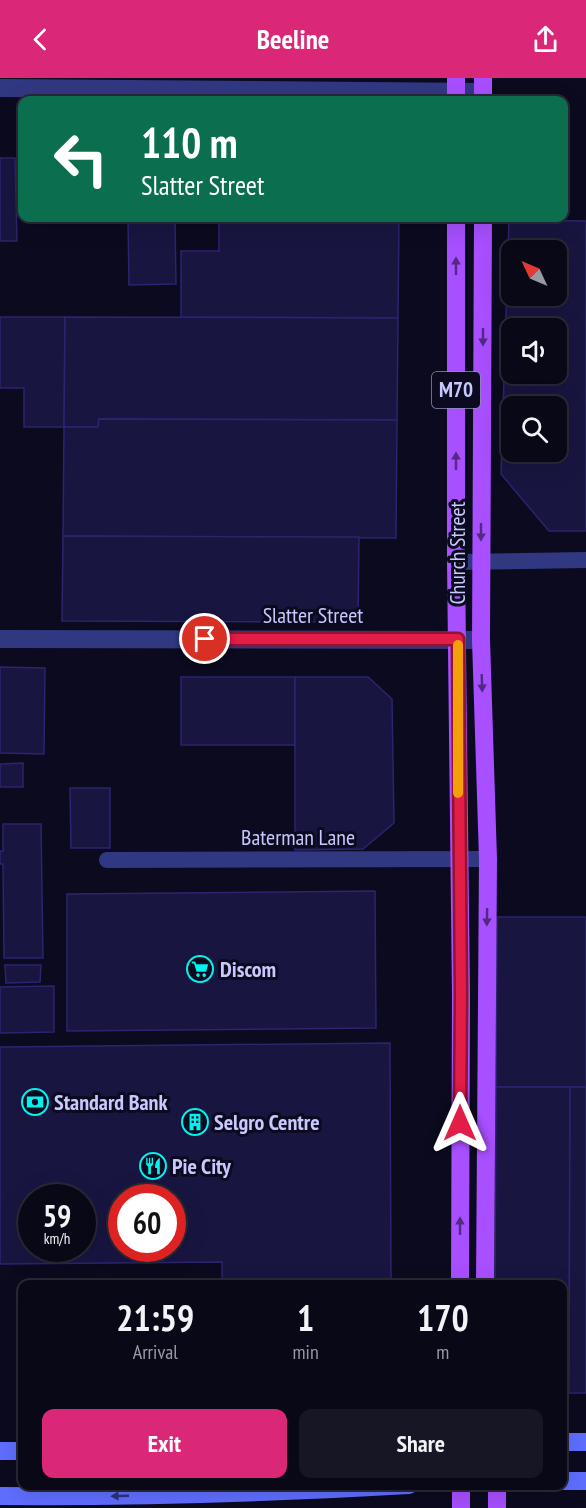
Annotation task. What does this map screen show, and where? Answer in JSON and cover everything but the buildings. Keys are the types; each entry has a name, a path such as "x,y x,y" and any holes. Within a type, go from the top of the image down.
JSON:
{"main road":[{"name":"Church Street","path":"456,222 456,562 461,995 459,1280"},
{"name":"Church Street","path":"483,222 481,640 488,859 484,1280"},
{"path":"567,1442 586,1442"},
{"path":"0,1451 18,1451"},
{"path":"567,1481 586,1481"},
{"path":"0,1496 112,1497 328,1490"},
{"path":"461,1490 461,1508"},
{"path":"496,1490 496,1508"}],"street":[{"path":"0,88 483,90"},
{"name":"Slatter Street","path":"0,639 481,640"}],"lane":[{"path":"456,562 586,560"},
{"name":"Baterman Lane","path":"107,860 488,859"}],"slow traffic":[{"path":"458,645 458,793"}],"place":[{"name":"Discom","path":"200,969"},
{"name":"Standard Bank","path":"35,1102"},
{"name":"Selgro Centre","path":"195,1122"},
{"name":"Pie City","path":"153,1166"}],"route":[{"path":"205,639 458,639 460,1123"}]}
